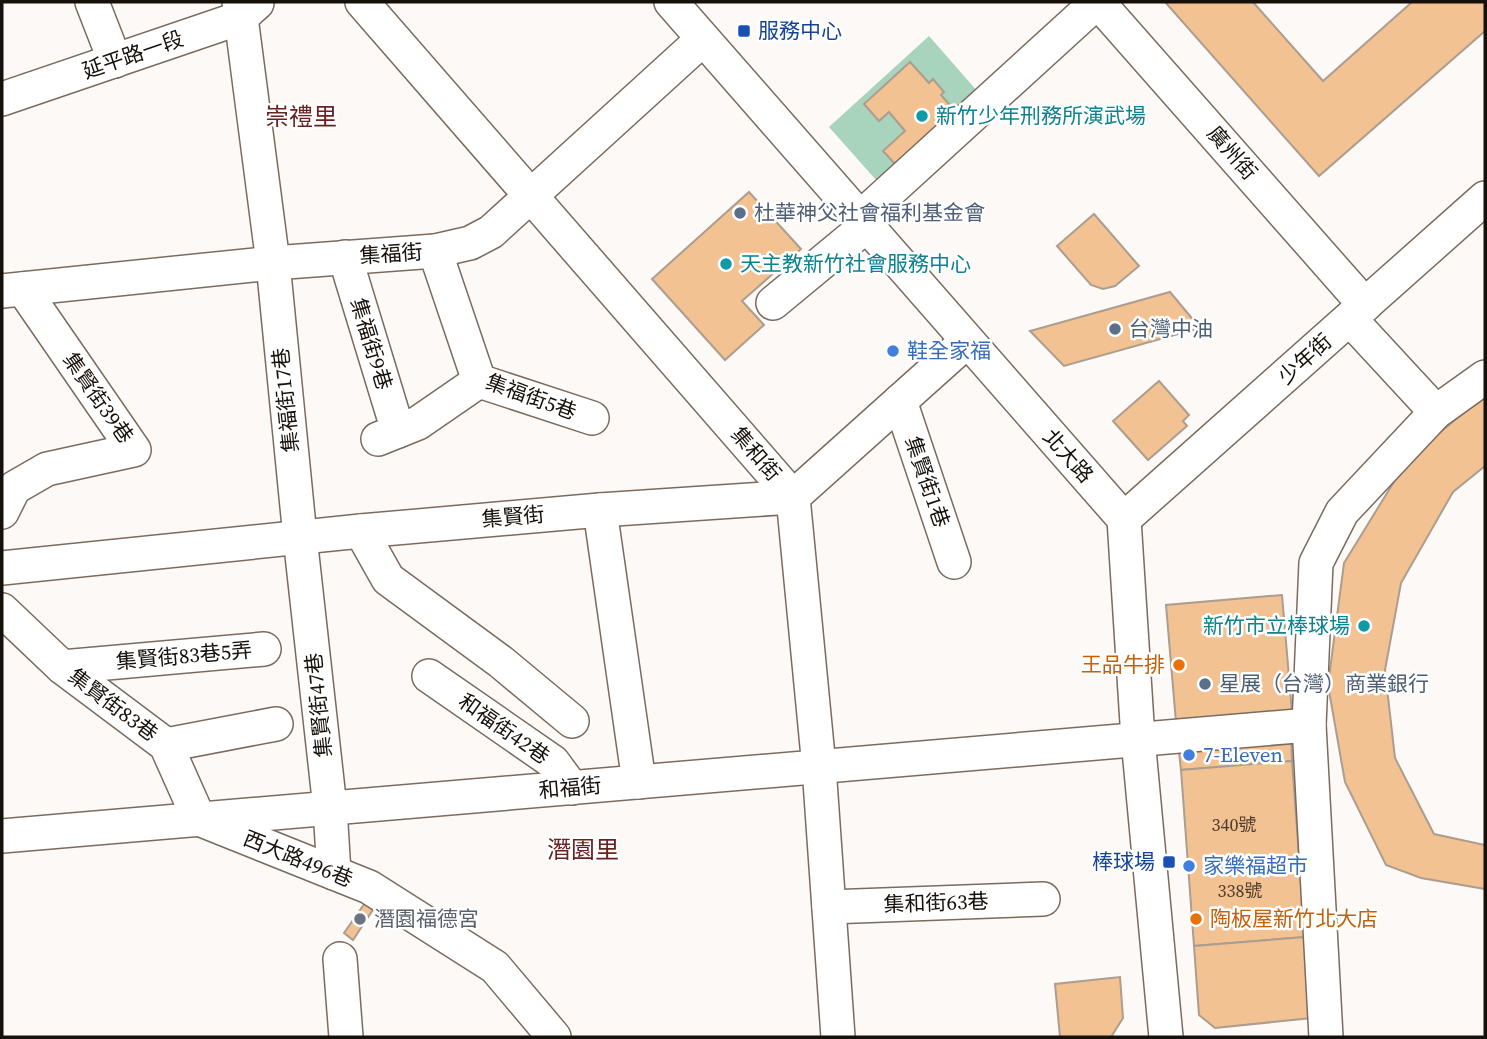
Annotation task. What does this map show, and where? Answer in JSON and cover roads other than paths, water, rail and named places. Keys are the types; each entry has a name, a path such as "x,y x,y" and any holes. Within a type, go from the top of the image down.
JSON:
{"street":[{"path":"92,2 115,61"},
{"name":"集和街","path":"362,2 793,497 819,767 838,1037"},
{"name":"北大路","path":"671,2 1124,519"},
{"path":"774,303 1098,2"},
{"name":"廣州街","path":"1098,2 1358,312 1436,412"},
{"name":"延平路一段","path":"2,99 115,61 246,7"},
{"name":"集福街17巷","path":"246,7 300,537"},
{"name":"集福街","path":"12,290 273,263 435,251 470,243 491,232 703,39"},
{"name":"少年街","path":"1124,519 1485,198"},
{"name":"集福街5巷","path":"435,251 479,381 592,418"},
{"name":"集福街9巷","path":"345,257 388,435 418,423 479,381"},
{"name":"集賢街39巷","path":"2,512 14,488 47,469 134,450 12,290"},
{"path":"793,497 967,341"},
{"path":"1326,1037 1309,725 1316,563 1342,512 1436,412 1485,377"},
{"name":"集賢街1巷","path":"900,401 954,562"},
{"name":"集賢街","path":"2,568 361,531 600,510 793,497"},
{"path":"600,510 639,782"},
{"path":"1124,519 1138,739 1166,1037"},
{"path":"361,531 388,579 501,662 572,721"},
{"name":"集賢街47巷","path":"300,537 330,808 334,873"},
{"name":"集賢街83巷","path":"2,610 62,667 166,745 199,819"},
{"name":"集賢街83巷5弄","path":"62,667 264,649"},
{"name":"和福街42巷","path":"429,676 553,762 572,788"},
{"path":"166,745 276,724"},
{"name":"和福街","path":"2,836 1309,725"},
{"name":"西大路496巷","path":"199,819 369,887 495,967 554,1037"},
{"name":"集和街63巷","path":"829,907 1043,899"},
{"path":"340,958 346,1037"}],"place":[{"name":"服務中心","path":"744,31"},
{"name":"新竹少年刑務所演武場","path":"922,116"},
{"name":"杜華神父社會福利基金會","path":"740,213"},
{"name":"天主教新竹社會服務中心","path":"726,264"},
{"name":"台灣中油","path":"1115,329"},
{"name":"鞋全家福","path":"893,351"},
{"name":"新竹市立棒球場","path":"1364,626"},
{"name":"王品牛排","path":"1179,665"},
{"name":"星展（台灣）商業銀行","path":"1205,684"},
{"name":"7-Eleven","path":"1189,755"},
{"name":"棒球場","path":"1169,862"},
{"name":"家樂福超市","path":"1189,866"},
{"name":"潛園福德宮","path":"360,919"},
{"name":"陶板屋新竹北大店","path":"1196,919"}],"district":[{"name":"崇禮里","path":"301,117"},
{"name":"潛園里","path":"583,850"}]}
